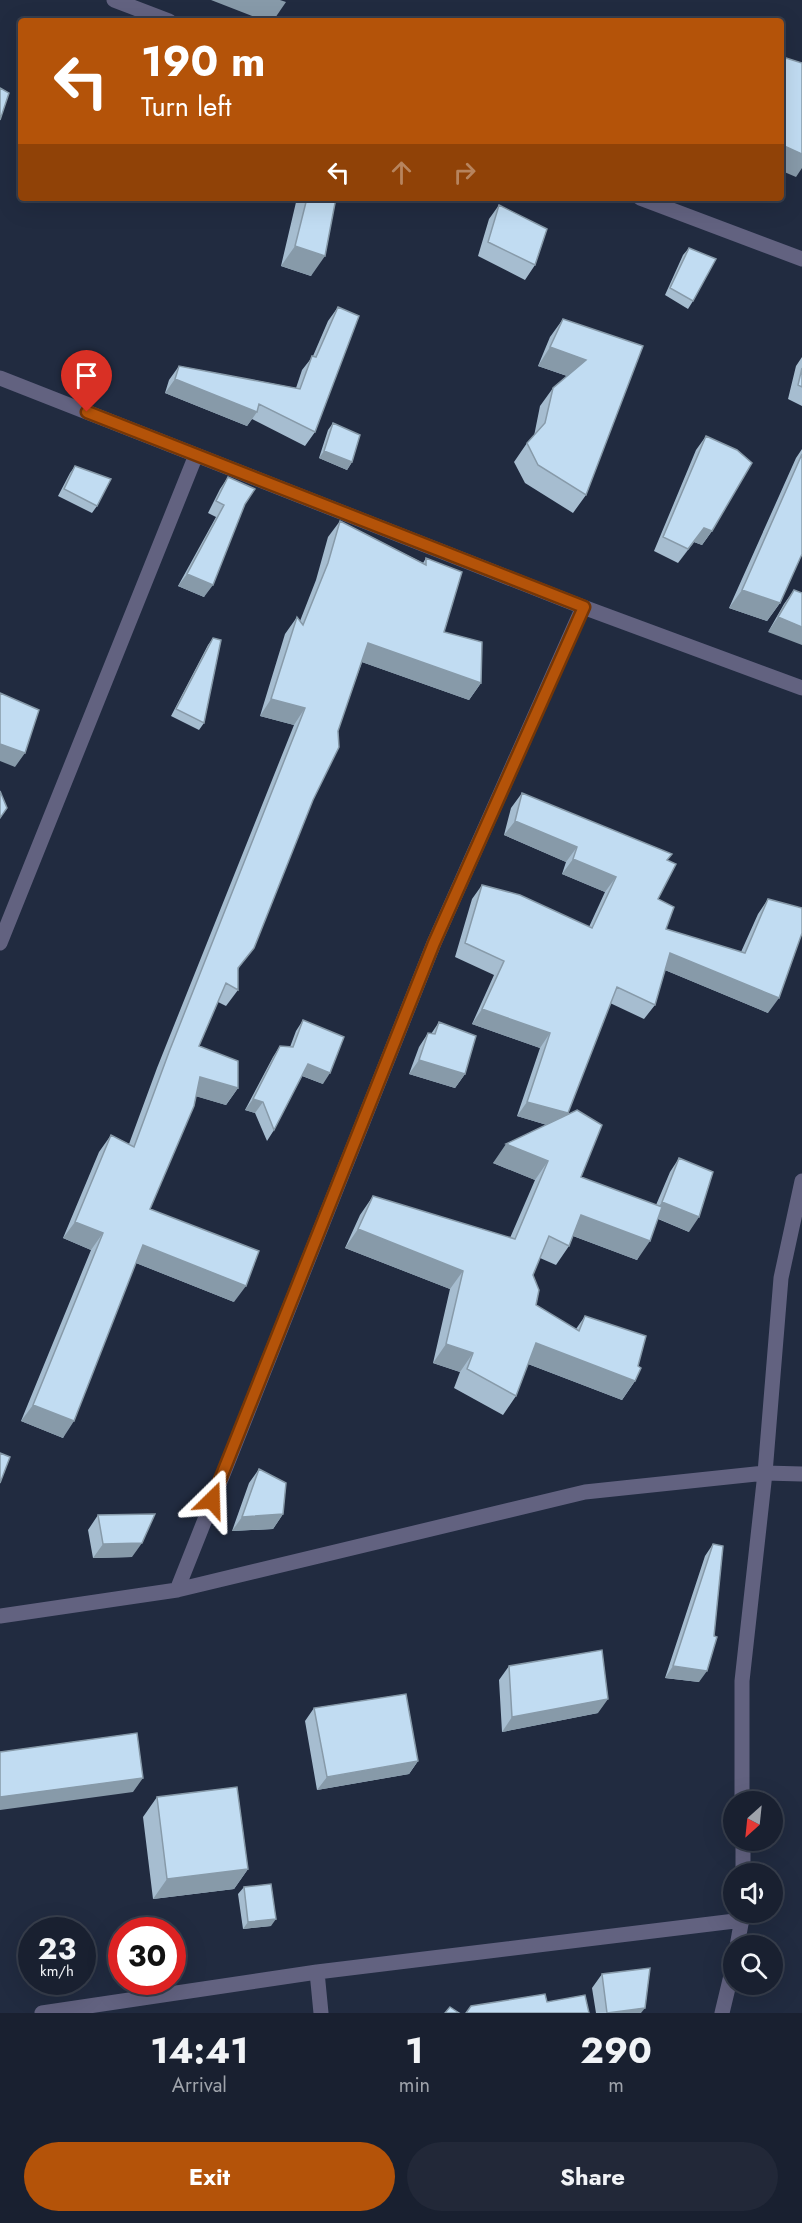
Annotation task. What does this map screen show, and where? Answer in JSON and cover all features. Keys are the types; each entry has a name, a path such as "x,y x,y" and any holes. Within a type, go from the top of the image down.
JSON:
{"street":[{"path":"114,0 161,18"},
{"path":"648,201 802,259"},
{"path":"0,378 584,607 802,688"},
{"path":"0,943 196,455"},
{"path":"177,1590 434,943 584,607"},
{"path":"742,1791 742,1681 765,1473 781,1278 802,1181"},
{"path":"0,1616 177,1590 585,1491 765,1473 802,1474"},
{"path":"42,2013 317,1971 723,1919"},
{"path":"317,1971 321,2013"},
{"path":"722,2013 726,1995"}],"building":[{"path":"786,58 802,63 802,154 784,146 784,64"},
{"path":"0,88 9,93 0,120"},
{"path":"306,201 335,201 325,256 295,246"},
{"path":"499,205 547,229 535,265 488,242"},
{"path":"689,248 716,259 693,301 670,288"},
{"path":"338,307 359,316 315,432 259,404 257,412 175,379 179,366 300,389 312,356 316,357"},
{"path":"563,319 643,346 586,495 538,465 527,443 545,423 553,388 586,360 550,347"},
{"path":"802,368 802,387 798,385"},
{"path":"333,423 360,435 352,462 324,451"},
{"path":"706,436 737,450 752,463 712,531 704,528 688,549 663,537"},
{"path":"802,454 802,554 780,603 742,590"},
{"path":"75,466 111,479 97,506 64,489"},
{"path":"228,477 255,489 245,504 213,585 187,574 224,505 216,501"},
{"path":"340,521 426,565 426,558 462,572 444,632 482,642 481,683 368,643 338,731 339,747 313,800 254,948 238,968 238,990 226,983 199,1046 238,1061 238,1088 200,1077 194,1106 150,1209 259,1251 246,1286 143,1245 74,1421 33,1405 103,1233 75,1222 111,1135 134,1147 169,1052 305,708 271,699 297,617 303,625 328,563"},
{"path":"794,590 802,593 802,627 778,617"},
{"path":"213,638 221,640 204,723 176,709"},
{"path":"0,693 39,710 25,753 0,744"},
{"path":"0,791 7,808 0,818"},
{"path":"522,793 672,854 667,860 676,864 658,899 674,907 666,929 745,953 768,899 802,908 802,933 779,998 670,953 655,1005 617,987 568,1113 527,1102 550,1033 482,1009 504,961 465,943 482,885 520,895 592,928 616,877 573,859 577,847 515,821"},
{"path":"303,1020 344,1037 330,1073 308,1064 274,1130 263,1102 253,1099 280,1046 293,1047"},
{"path":"439,1022 476,1036 465,1074 419,1060 428,1033 435,1034"},
{"path":"577,1110 602,1125 581,1177 662,1207 650,1241 581,1215 569,1246 549,1236 533,1275 539,1290 536,1305 579,1331 585,1316 646,1336 638,1366 641,1368 635,1381 536,1343 516,1396 467,1369 473,1353 446,1344 463,1271 358,1229 373,1196 515,1239 548,1161 506,1144"},
{"path":"679,1158 713,1172 699,1217 662,1202"},
{"path":"0,1453 10,1457 0,1483"},
{"path":"259,1469 286,1483 283,1514 242,1517"},
{"path":"155,1514 142,1543 103,1544 98,1515"},
{"path":"713,1544 723,1546 714,1636 717,1637 707,1671 673,1666"},
{"path":"602,1650 608,1699 512,1717 509,1666"},
{"path":"406,1694 418,1761 327,1777 314,1708"},
{"path":"137,1733 143,1778 0,1797 0,1752"},
{"path":"237,1787 248,1869 167,1879 157,1797"},
{"path":"271,1884 276,1919 248,1922 244,1887"},
{"path":"650,1968 645,2008 607,2013 602,1974"},
{"path":"545,1994 547,2002 585,1995 589,2013 466,2013 471,2006"},
{"path":"450,2007 459,2013 445,2013"}],"route":[{"path":"87,412 584,607 434,943 212,1500"}]}
